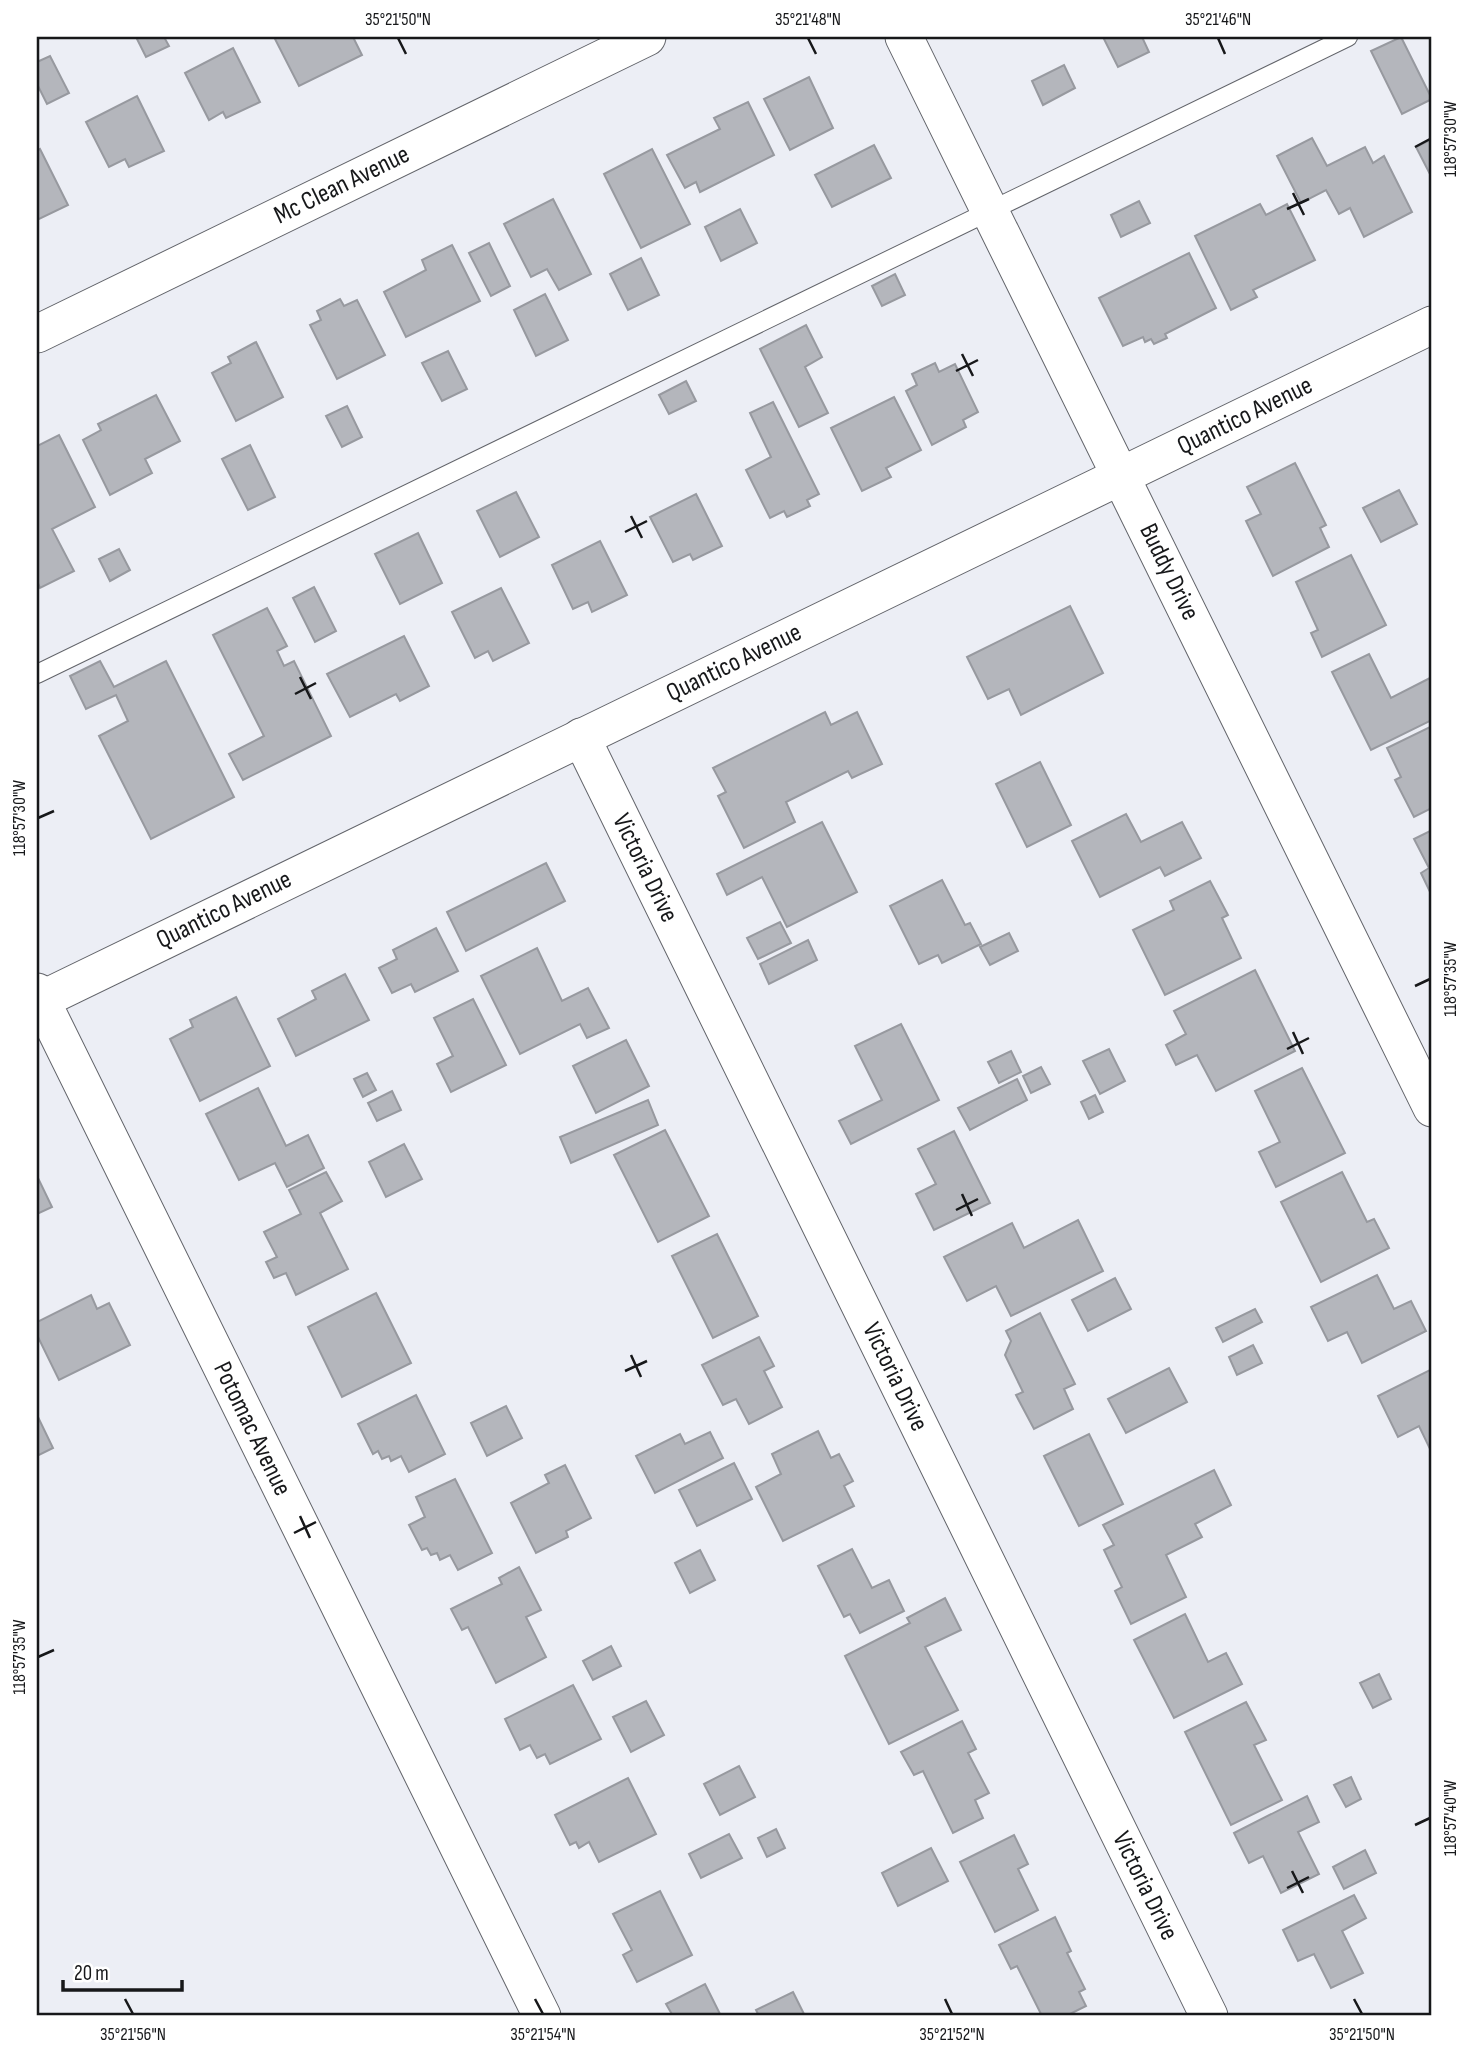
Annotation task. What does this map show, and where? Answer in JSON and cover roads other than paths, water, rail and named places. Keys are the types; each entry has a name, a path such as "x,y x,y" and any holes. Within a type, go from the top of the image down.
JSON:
{"street":[{"name":"Mc Clean Avenue","path":"37,334 647,37"},
{"name":"Buddy Drive","path":"904,37 1432,1108"},
{"name":"Quantico Avenue","path":"38,998 1432,325"},
{"name":"Victoria Drive","path":"581,737 1209,2016"},
{"name":"Potomac Avenue","path":"38,998 542,2016"}],"lane":[{"path":"37,674 1348,37"}]}
